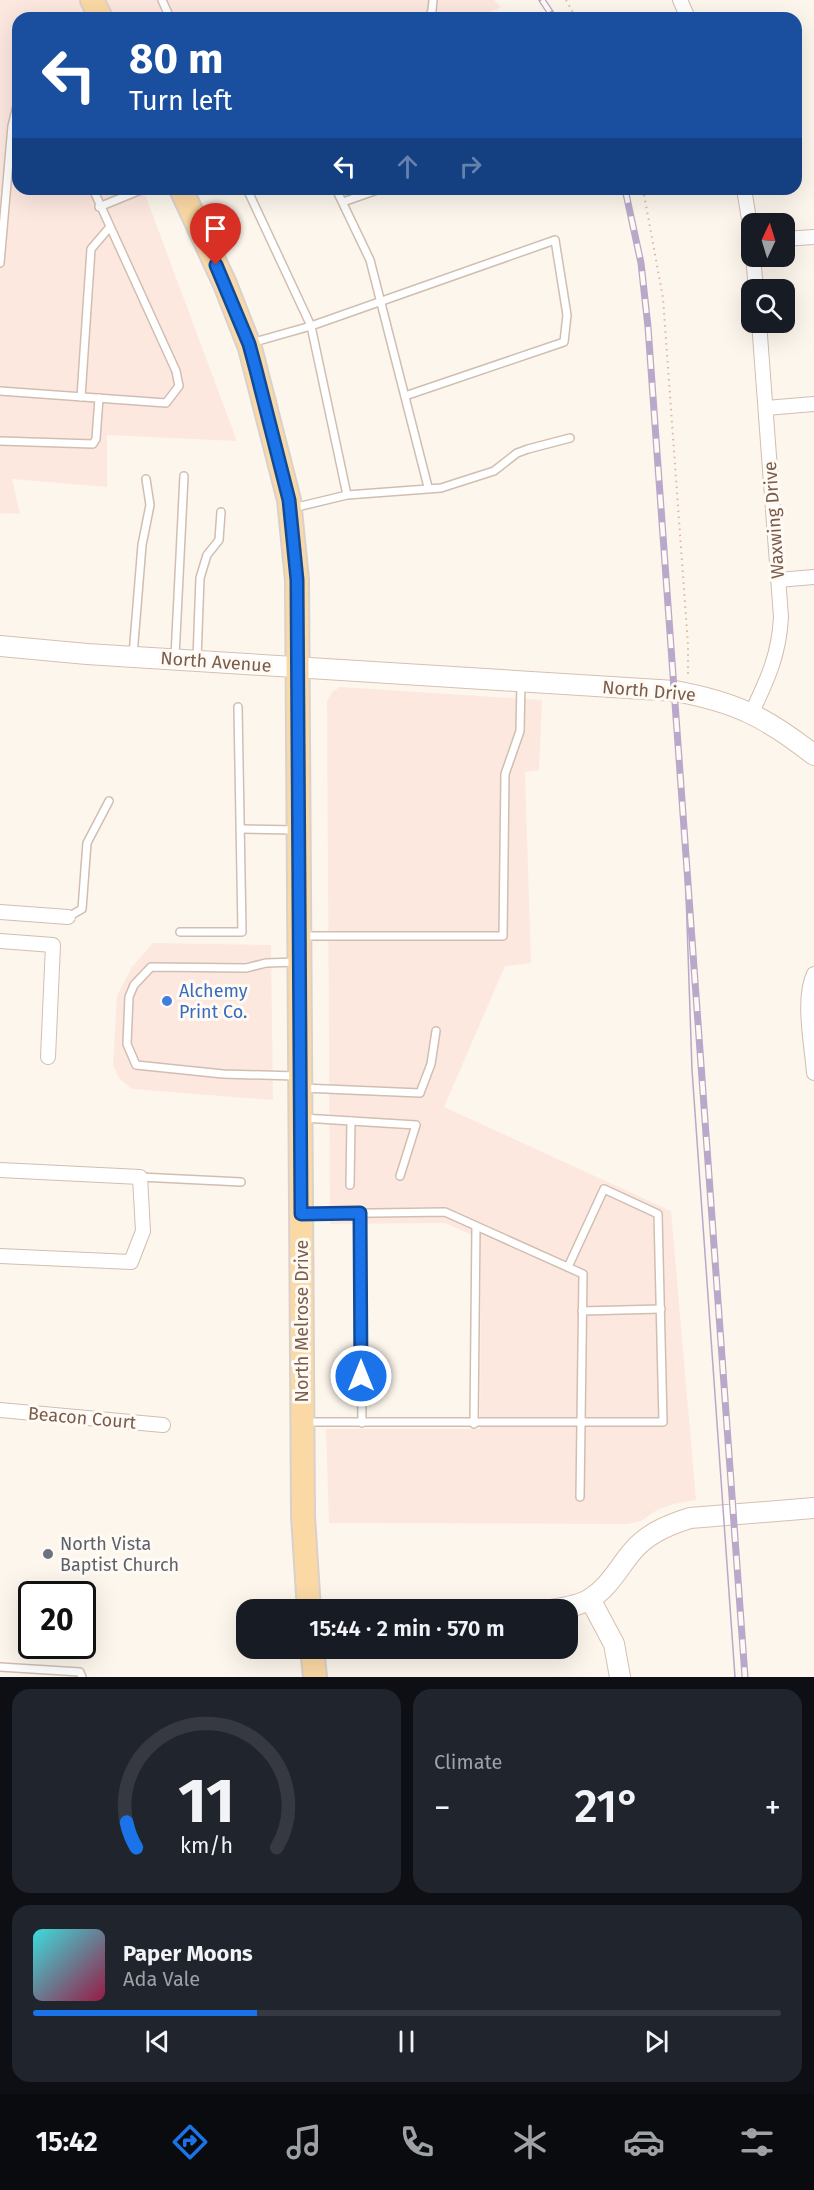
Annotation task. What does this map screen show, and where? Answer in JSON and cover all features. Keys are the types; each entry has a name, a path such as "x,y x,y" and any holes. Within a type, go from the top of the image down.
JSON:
{"main road":[{"name":"North Melrose Drive","path":"184,195 225,284 249,344 290,509 297,580 303,1516 308,1599"},
{"name":"North Avenue","path":"0,646 175,660 575,686"},
{"name":"North Drive","path":"575,686 688,693 713,698 752,712 781,729 814,755"},
{"path":"578,1604 590,1599 607,1585 642,1541 673,1523 690,1518 814,1508"},
{"path":"590,1599 614,1644 620,1677"},
{"path":"313,1659 315,1677"}],"street":[{"path":"745,195 748,213"},
{"path":"795,238 814,237"},
{"name":"Waxwing Drive","path":"752,712 773,668 779,646 781,617 760,333"},
{"path":"766,408 814,404"},
{"path":"778,580 814,577"},
{"path":"0,912 68,917"},
{"path":"0,941 53,945 48,1057"},
{"path":"814,974 808,999 814,1073"},
{"path":"0,1170 140,1177 143,1231 131,1262 0,1256"},
{"name":"Beacon Court","path":"0,1410 163,1425"}],"lane":[{"path":"0,263 12,126"},
{"path":"0,391 166,403 180,386 176,371 95,195"},
{"path":"99,207 128,195"},
{"path":"250,195 311,326 346,495"},
{"path":"339,195 370,260 428,488"},
{"path":"343,202 363,195"},
{"path":"81,397 91,249 109,228"},
{"path":"249,344 311,326 555,240 567,315 564,342 405,396"},
{"path":"0,441 93,444 96,440 99,398"},
{"path":"290,509 346,495 441,488 494,471 517,453 570,438"},
{"path":"175,660 184,476"},
{"path":"133,657 142,545 150,505 146,479"},
{"path":"197,661 200,578 207,555 219,540 220,512"},
{"path":"299,936 503,936 504,774 520,731 521,682"},
{"path":"180,932 242,932 238,707"},
{"path":"68,917 82,909 87,843 109,801"},
{"path":"241,829 299,830"},
{"path":"300,962 266,963 246,968 151,967 134,985 129,997 127,1044 136,1065 420,1093 431,1064 436,1031"},
{"path":"301,1118 416,1125 399,1176"},
{"path":"350,1185 351,1121"},
{"path":"140,1177 241,1182"},
{"path":"303,1422 474,1424 663,1422 658,1215 650,1209 603,1190 568,1267"},
{"path":"301,1214 445,1212 583,1274 580,1497"},
{"path":"360,1213 362,1423"},
{"path":"474,1424 476,1226"},
{"path":"582,1311 661,1309"},
{"path":"0,1667 80,1672 82,1677"}],"path":[{"path":"644,195 663,298 688,645 688,693"}],"shaded area":[{"path":"0,0 494,0 501,7 491,12 12,12 12,195 145,195 237,441 107,435 107,487 12,479 20,514 0,513"},
{"path":"340,687 542,700 539,770 525,772 531,963 505,966 444,1107 671,1211 696,1500 673,1504 657,1510 641,1521 628,1524 329,1523 326,1429 480,1429 481,1239 445,1223 330,1224 327,701 332,692"},
{"path":"153,943 271,945 273,1100 132,1089 119,1078 113,1065 117,996 132,967"}],"tram line":[{"path":"683,805 692,1070 735,1677"}],"railway":[{"path":"542,0 550,12"},
{"path":"626,195 641,263 648,327 745,1677"}],"place":[{"name":"Alchemy Print Co.","path":"167,1001"},
{"name":"North Vista Baptist Church","path":"48,1554"}],"route":[{"path":"216,265 250,348 289,500 297,580 301,1214 360,1213 361,1376"}]}
